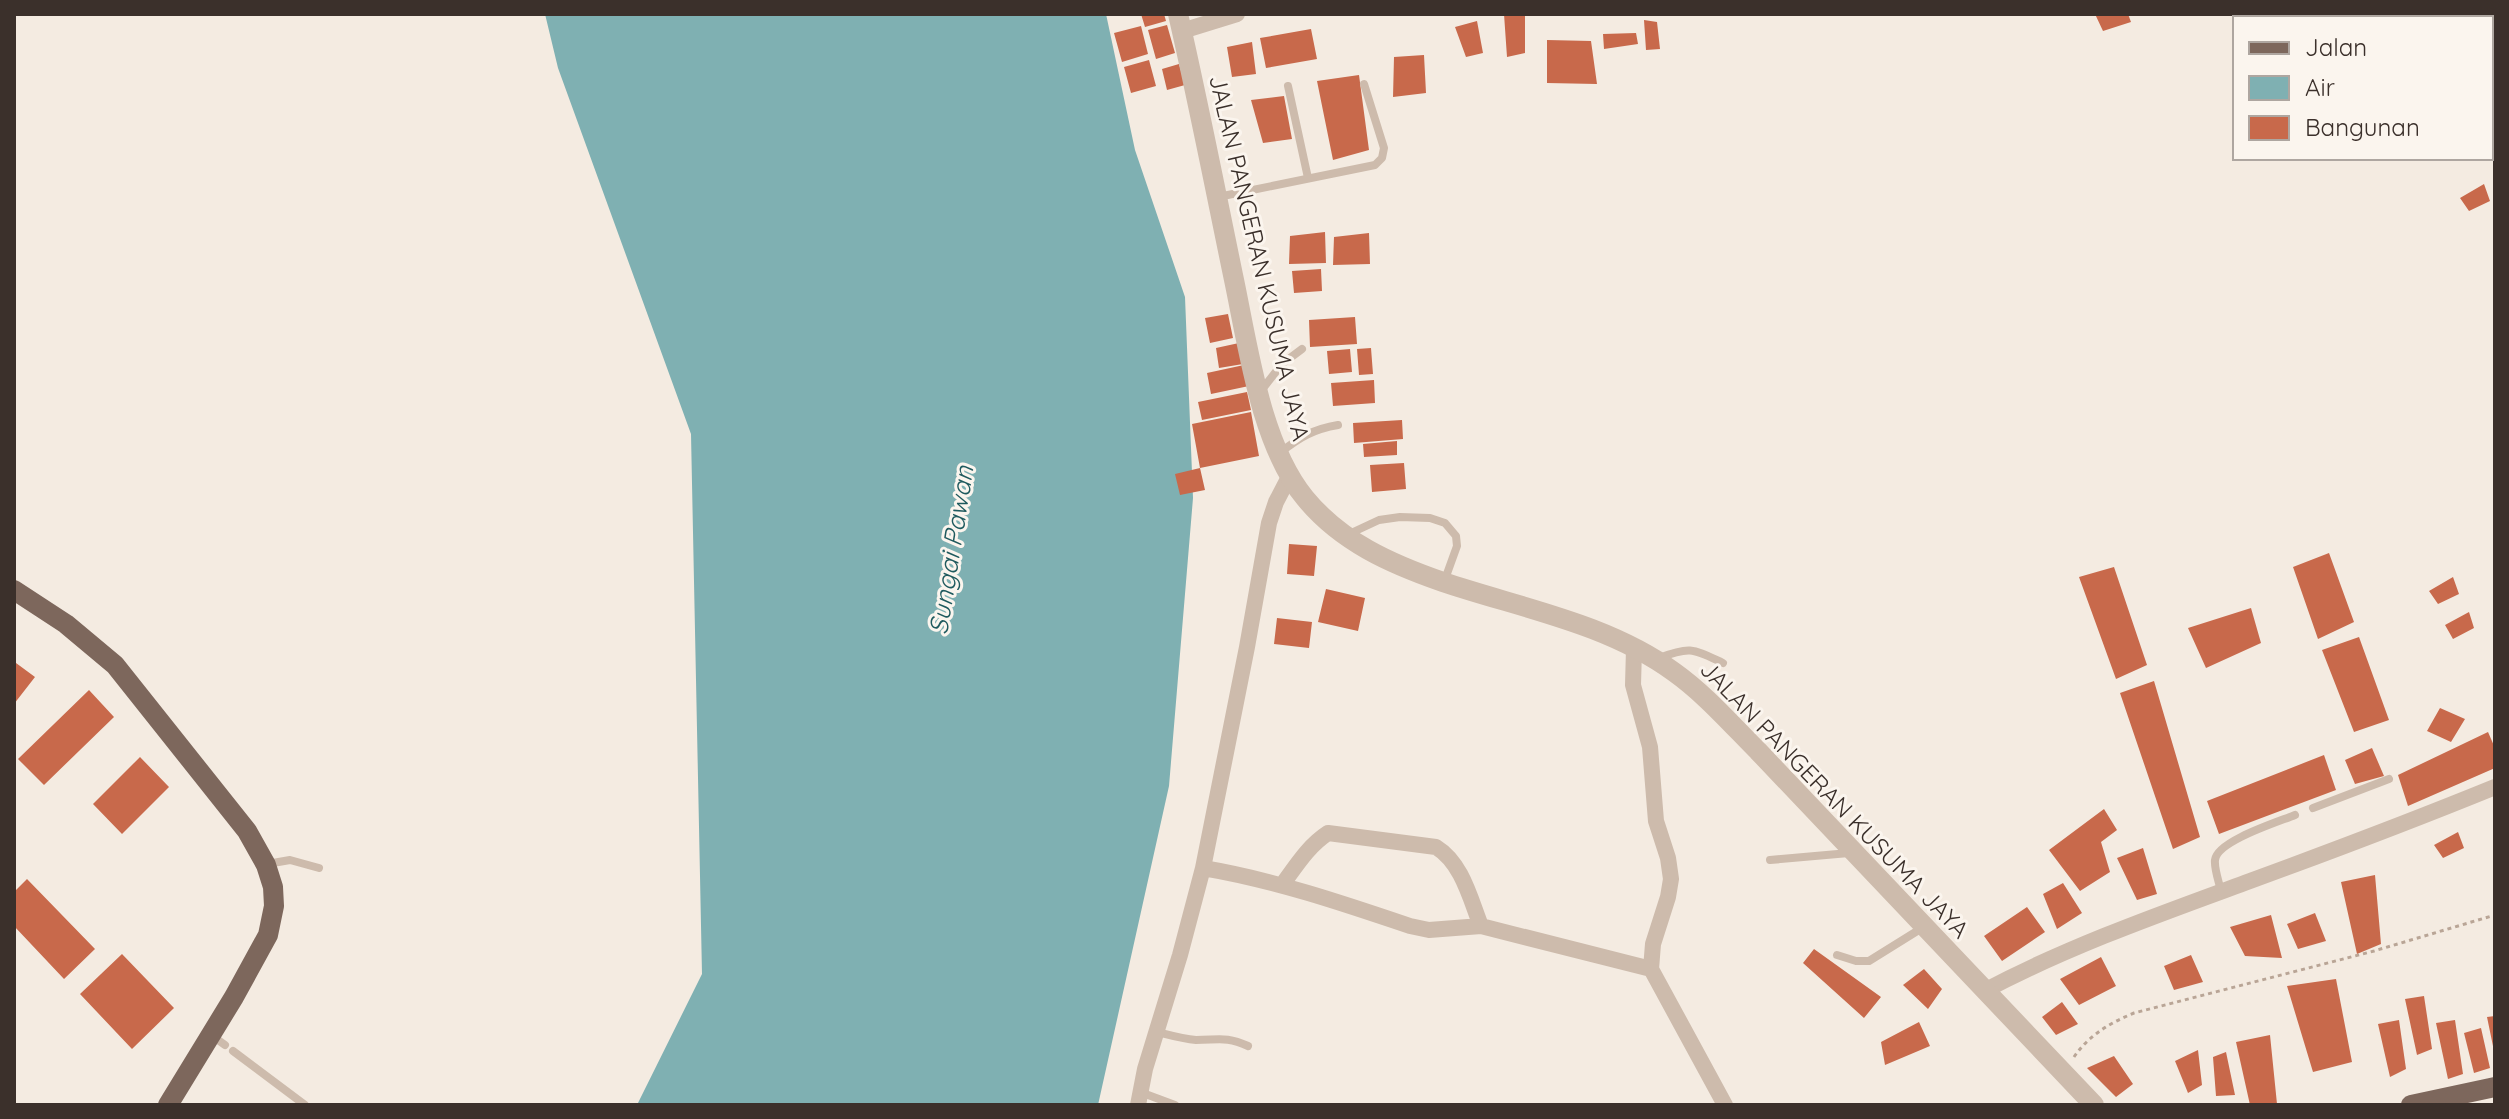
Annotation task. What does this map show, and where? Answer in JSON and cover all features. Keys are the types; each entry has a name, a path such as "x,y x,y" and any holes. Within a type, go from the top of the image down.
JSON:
{"main road":[{"path":"14,590 66,624 115,665 247,831 266,865 273,887 274,906 268,935 234,997 217,1040 168,1105"},
{"path":"2411,1105 2433,1103 2495,1087"}],"street":[{"path":"1180,22 1237,14"},
{"name":"JALAN PANGERAN KUSUMA JAYA","path":"1180,22 1260,392 1277,455 1289,477 1319,514 1345,536 1400,566 1575,622 1655,659 1675,672 1707,700 2094,1105"},
{"path":"1138,1099 1203,868 1269,523 1289,477"},
{"path":"1634,649 1633,685 1650,747 1656,821 1671,879 1653,944 1651,969 1725,1105"},
{"path":"1984,991 2050,958 2118,930 2371,837 2495,787"},
{"path":"1282,885 1305,852 1328,833 1436,847 1458,870 1481,926"},
{"path":"1203,868 1282,885 1410,926 1429,930 1481,926 1651,969"}],"lane":[{"path":"1217,197 1375,165 1382,158 1384,148 1364,84"},
{"path":"1288,86 1308,178"},
{"path":"1260,392 1282,364 1302,349"},
{"path":"1277,455 1301,436 1338,425"},
{"path":"1345,536 1379,520 1400,517 1430,518 1445,523 1456,536 1457,546 1444,582"},
{"path":"1655,659 1683,649 1697,650 1723,663"},
{"path":"2313,808 2389,779"},
{"path":"2221,892 2215,860 2220,850 2234,840 2295,815"},
{"path":"1770,860 1854,853"},
{"path":"266,865 290,860 319,868"},
{"path":"1837,955 1869,961 1924,927"},
{"path":"1157,1032 1192,1040 1221,1037 1248,1046"},
{"path":"233,1051 305,1105"},
{"path":"1138,1099 1175,1105"}],"path":[{"path":"2065,1074 2081,1047 2093,1035 2134,1013 2359,955 2495,915"}],"water":[{"name":"Sungai Pawan","path":"545,14 1106,14 1135,150 1185,297 1193,498 1169,786 1098,1105 637,1105 702,974 691,434 558,68"}],"building":[{"path":"1141,14 1164,14 1166,21 1145,27"},
{"path":"1504,14 1525,14 1525,53 1507,57"},
{"path":"2095,14 2128,14 2131,22 2103,31"},
{"path":"1644,20 1657,22 1660,49 1646,50"},
{"path":"1477,21 1483,53 1466,57 1455,27"},
{"path":"1167,25 1175,53 1156,59 1148,30"},
{"path":"1141,26 1148,54 1122,62 1114,33"},
{"path":"1311,29 1317,59 1266,68 1260,38"},
{"path":"1636,33 1638,44 1604,49 1603,34"},
{"path":"1547,40 1591,41 1597,84 1547,83"},
{"path":"1252,42 1256,74 1232,77 1227,47"},
{"path":"1424,55 1426,93 1393,97 1394,57"},
{"path":"1149,60 1156,86 1131,93 1124,67"},
{"path":"1179,64 1185,85 1167,90 1162,69"},
{"path":"1359,75 1369,150 1333,160 1317,81"},
{"path":"1284,96 1292,139 1263,143 1251,100"},
{"path":"2484,184 2490,201 2469,211 2460,198"},
{"path":"1325,232 1326,263 1289,264 1290,236"},
{"path":"1369,233 1370,264 1333,265 1334,237"},
{"path":"1321,269 1322,291 1294,293 1292,271"},
{"path":"1228,314 1233,338 1210,343 1205,318"},
{"path":"1355,317 1357,344 1310,347 1309,320"},
{"path":"1239,343 1243,364 1219,368 1216,348"},
{"path":"1371,348 1373,374 1359,375 1357,349"},
{"path":"1350,349 1352,372 1329,374 1327,351"},
{"path":"1244,365 1249,386 1211,394 1207,373"},
{"path":"1374,380 1375,403 1333,406 1331,383"},
{"path":"1247,392 1251,410 1202,420 1198,402"},
{"path":"1251,412 1259,456 1200,468 1192,424"},
{"path":"1402,420 1403,439 1354,443 1353,423"},
{"path":"1397,441 1397,455 1364,457 1363,444"},
{"path":"1404,463 1406,489 1372,492 1370,465"},
{"path":"1200,468 1205,490 1180,495 1175,474"},
{"path":"1289,544 1317,546 1314,576 1287,574"},
{"path":"2329,553 2354,622 2318,639 2293,567"},
{"path":"2114,567 2147,665 2116,679 2079,577"},
{"path":"2453,577 2459,594 2438,604 2429,591"},
{"path":"1326,589 1365,598 1358,631 1318,622"},
{"path":"2251,608 2261,643 2206,668 2188,628"},
{"path":"2469,612 2474,628 2453,639 2445,625"},
{"path":"1277,618 1312,622 1309,648 1274,644"},
{"path":"2359,637 2389,720 2354,732 2322,650"},
{"path":"16,663 35,677 14,704 14,666"},
{"path":"2154,681 2200,837 2173,849 2120,693"},
{"path":"89,690 114,717 44,785 18,759"},
{"path":"2440,708 2465,719 2451,742 2427,731"},
{"path":"2488,732 2495,748 2495,768 2408,806 2398,775"},
{"path":"2372,748 2384,776 2355,784 2345,760"},
{"path":"2324,755 2336,790 2219,834 2207,801"},
{"path":"140,757 169,787 122,834 93,804"},
{"path":"2104,809 2117,830 2101,842 2110,872 2080,891 2049,850"},
{"path":"2458,832 2464,848 2443,858 2434,845"},
{"path":"2143,848 2157,894 2137,900 2117,858"},
{"path":"2375,875 2381,944 2357,954 2341,882"},
{"path":"27,879 95,949 64,979 14,926 14,892"},
{"path":"2063,883 2082,913 2057,929 2043,894"},
{"path":"2027,907 2045,932 2002,961 1984,936"},
{"path":"2315,913 2326,941 2298,949 2287,924"},
{"path":"2271,915 2282,958 2245,956 2230,927"},
{"path":"1814,949 1881,997 1864,1018 1803,963"},
{"path":"122,954 174,1008 132,1049 80,994"},
{"path":"2191,955 2203,982 2174,990 2164,966"},
{"path":"2101,957 2116,986 2079,1005 2060,979"},
{"path":"1924,969 1942,989 1928,1009 1903,985"},
{"path":"2336,979 2352,1062 2313,1072 2287,986"},
{"path":"2424,996 2432,1049 2417,1055 2405,999"},
{"path":"2062,1002 2078,1024 2056,1035 2042,1017"},
{"path":"2495,1016 2495,1051 2494,1051 2487,1017"},
{"path":"2399,1020 2406,1069 2390,1077 2378,1024"},
{"path":"2455,1020 2463,1074 2448,1079 2436,1023"},
{"path":"1919,1022 1930,1046 1885,1065 1881,1042"},
{"path":"2481,1028 2490,1068 2474,1073 2464,1033"},
{"path":"2270,1035 2277,1104 2250,1105 2236,1042"},
{"path":"2198,1050 2202,1085 2188,1093 2175,1061"},
{"path":"2226,1052 2235,1095 2216,1096 2213,1057"},
{"path":"2114,1056 2133,1084 2116,1097 2087,1068"}]}
